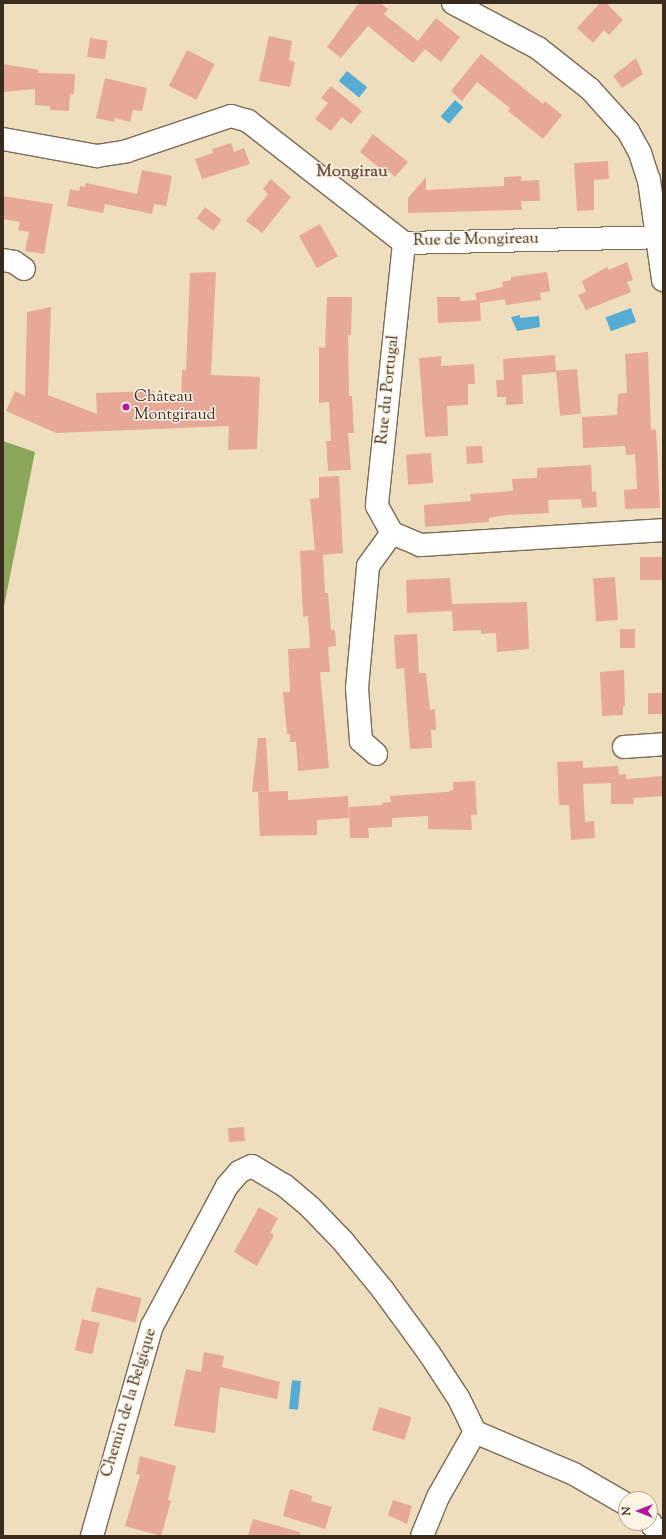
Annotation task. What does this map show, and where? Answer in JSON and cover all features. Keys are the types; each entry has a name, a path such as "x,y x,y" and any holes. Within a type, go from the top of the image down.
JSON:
{"street":[{"path":"453,3 538,48 590,89 628,131 640,154 649,180 660,237 663,280"},
{"name":"Rue de Mongireau","path":"3,139 97,156 127,150 211,121 231,116 248,121 404,243 660,237"},
{"name":"Rue du Portugal","path":"392,533 377,506 404,243"},
{"path":"3,260 14,262 24,269"},
{"path":"376,754 361,741 357,688 368,566 392,533 420,545 663,530"},
{"path":"624,747 663,744"},
{"name":"Chemin de la Belgique","path":"92,1536 146,1340 227,1186 239,1172 252,1166 260,1169 310,1207 342,1240 383,1290 429,1353 459,1399 475,1432"},
{"path":"422,1536 438,1497 475,1432 574,1474 618,1499"}],"green space":[{"path":"3,441 35,452 3,611"}],"water":[{"path":"347,71 367,87 359,97 339,81"},
{"path":"455,100 463,107 449,124 441,117"},
{"path":"631,308 636,322 611,331 606,317"},
{"path":"520,315 520,318 539,316 540,327 517,331 511,317"},
{"path":"292,1380 301,1381 298,1410 289,1409"}],"building":[{"path":"359,3 380,3 388,9 384,14 418,41 436,18 460,37 441,62 425,49 413,63 368,26 341,58 327,47"},
{"path":"600,3 606,3 623,20 609,35 604,30 593,43 577,28"},
{"path":"269,36 292,41 289,60 295,62 290,87 259,81"},
{"path":"90,38 108,41 105,60 87,57"},
{"path":"187,50 215,64 196,100 169,86"},
{"path":"481,54 543,104 545,101 562,115 543,139 508,111 510,108 477,82 462,101 451,91"},
{"path":"636,58 643,74 622,88 613,76"},
{"path":"3,64 39,70 38,73 75,74 74,94 70,94 69,111 50,110 50,106 35,105 35,89 3,92"},
{"path":"105,78 147,88 142,111 133,110 130,122 115,118 114,122 96,118"},
{"path":"331,86 362,111 351,124 342,117 331,131 315,119 328,103 321,98"},
{"path":"373,134 408,162 395,177 389,171 387,174 360,152"},
{"path":"231,143 234,152 244,148 250,164 202,179 195,159 213,153 212,149"},
{"path":"608,161 609,179 594,180 594,210 577,211 574,163"},
{"path":"142,170 172,176 166,206 154,204 152,214 105,204 103,213 67,206 70,189 79,191 80,186 85,187 86,183 137,194"},
{"path":"521,176 521,181 539,180 540,201 521,201 522,210 408,213 408,198 426,177 426,190 504,186 504,177"},
{"path":"271,179 291,197 262,233 246,221 268,194 263,189"},
{"path":"3,196 53,204 44,254 25,251 29,232 18,230 20,222 3,219"},
{"path":"205,207 222,220 213,231 197,218"},
{"path":"320,224 338,256 317,268 299,236"},
{"path":"627,262 633,280 627,282 631,292 586,310 578,295 586,292 582,281 607,267 609,270"},
{"path":"216,272 211,375 260,377 257,449 228,450 229,426 56,433 6,411 15,391 25,396 27,312 51,307 48,395 97,414 96,393 154,391 155,403 181,401 182,370 186,370 190,273"},
{"path":"547,272 550,291 540,293 541,300 506,305 505,299 480,303 481,321 438,323 437,297 460,297 460,301 477,300 475,293 503,287 502,282 511,280 511,277"},
{"path":"327,297 352,297 351,335 348,335 349,396 352,396 354,433 348,433 351,470 328,471 326,441 331,441 329,402 319,403 319,347 325,348"},
{"path":"648,352 651,430 656,429 660,508 625,509 624,490 637,489 635,454 626,455 625,446 583,448 582,417 617,415 618,394 627,393 625,354"},
{"path":"555,355 556,372 522,375 523,404 506,405 506,397 497,397 496,380 504,380 503,359"},
{"path":"441,356 441,366 474,364 475,384 468,384 468,405 447,406 448,436 425,437 419,358"},
{"path":"577,369 581,414 560,416 556,371"},
{"path":"482,446 483,463 467,464 466,447"},
{"path":"431,453 433,483 408,485 406,455"},
{"path":"591,465 592,492 596,491 597,507 582,508 581,499 548,500 549,513 507,515 489,518 489,522 425,527 424,505 471,501 470,494 513,491 512,479 537,478 537,468"},
{"path":"339,476 343,553 323,555 325,593 328,593 331,630 335,630 336,646 328,647 330,672 320,672 329,768 298,771 296,742 290,742 290,734 287,734 283,692 290,692 288,649 310,648 308,616 303,617 300,551 315,550 310,499 319,498 319,477"},
{"path":"640,557 663,557 663,580 640,580"},
{"path":"615,577 618,620 596,621 593,579"},
{"path":"450,578 452,604 527,602 529,649 497,652 496,633 481,634 481,630 453,631 452,611 407,613 406,580"},
{"path":"620,629 635,629 635,648 620,648"},
{"path":"417,634 419,673 426,673 430,710 435,709 436,730 431,730 432,748 410,749 404,668 396,669 394,635"},
{"path":"624,670 625,706 623,706 623,715 602,716 600,672"},
{"path":"648,693 663,693 663,714 648,714"},
{"path":"258,738 266,738 269,791 252,792"},
{"path":"583,761 583,768 618,766 619,775 626,774 626,779 663,776 663,796 633,798 634,804 611,804 611,783 583,784 585,822 594,821 595,838 571,840 569,805 559,805 557,762"},
{"path":"475,781 477,815 471,815 472,830 428,829 428,816 392,818 392,827 368,828 369,838 350,838 349,807 382,805 382,803 391,802 390,796 447,792 453,790 453,782"},
{"path":"288,791 288,800 348,796 349,818 317,820 317,835 260,836 258,792"},
{"path":"244,1127 245,1141 229,1142 228,1128"},
{"path":"259,1207 278,1218 270,1233 274,1235 257,1266 234,1252"},
{"path":"97,1287 142,1298 136,1322 91,1311"},
{"path":"82,1319 100,1323 92,1354 75,1350"},
{"path":"204,1352 224,1356 222,1367 280,1382 277,1399 220,1387 215,1433 174,1426 186,1369 201,1372"},
{"path":"379,1407 412,1417 404,1440 372,1430"},
{"path":"140,1456 176,1466 168,1500 171,1501 161,1536 125,1526 140,1475 136,1474"},
{"path":"290,1489 312,1496 311,1501 332,1507 325,1529 283,1516"},
{"path":"393,1500 412,1506 407,1524 388,1515"},
{"path":"253,1519 300,1532 300,1536 248,1536"}],"place":[{"name":"Château Montgiraud","path":"126,407"}],"district":[{"name":"Mongirau","path":"352,173"}]}
